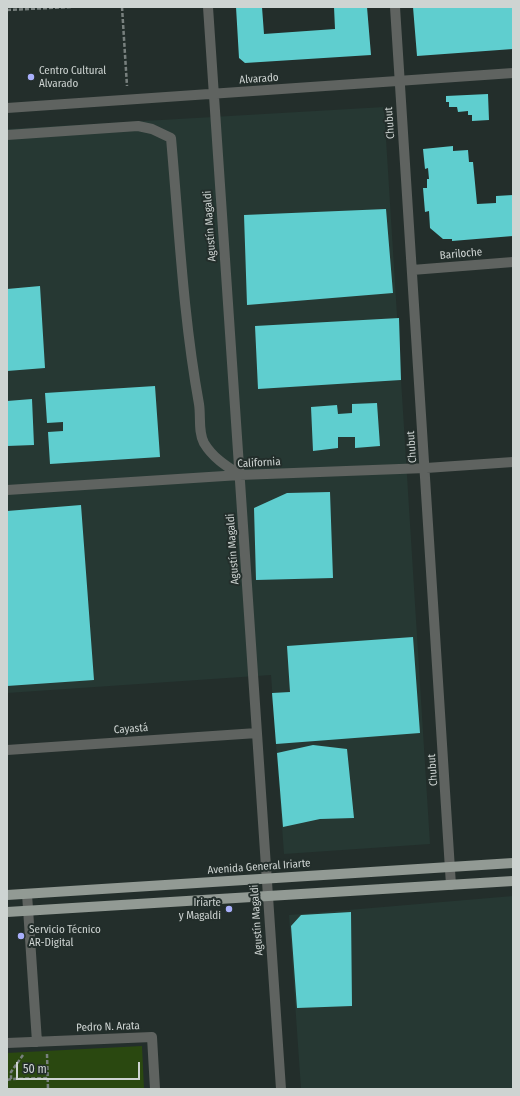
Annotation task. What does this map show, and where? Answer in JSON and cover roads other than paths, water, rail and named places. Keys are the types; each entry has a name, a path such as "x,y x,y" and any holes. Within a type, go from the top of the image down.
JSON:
{"main road":[{"name":"Avenida General Iriarte","path":"7,895 513,863"},
{"path":"7,912 513,881"}],"street":[{"name":"Agustín Magaldi","path":"208,7 280,1089"},
{"name":"Chubut","path":"395,7 426,468 451,885"},
{"name":"Alvarado","path":"7,108 513,73"},
{"path":"7,135 138,126 152,129 171,138 189,349 200,408 201,432 204,442 218,460 240,475"},
{"name":"Bariloche","path":"412,270 513,262"},
{"name":"California","path":"7,490 240,475 426,468 513,462"},
{"name":"Cayastá","path":"7,750 257,733"},
{"path":"28,894 37,1042"},
{"name":"Pedro N. Arata","path":"7,1043 152,1038 155,1089"}],"place":[{"name":"Centro Cultural Alvarado","path":"31,77"},
{"name":"Iriarte y Magaldi","path":"229,909"},
{"name":"Servicio Técnico AR-Digital","path":"21,936"}]}
